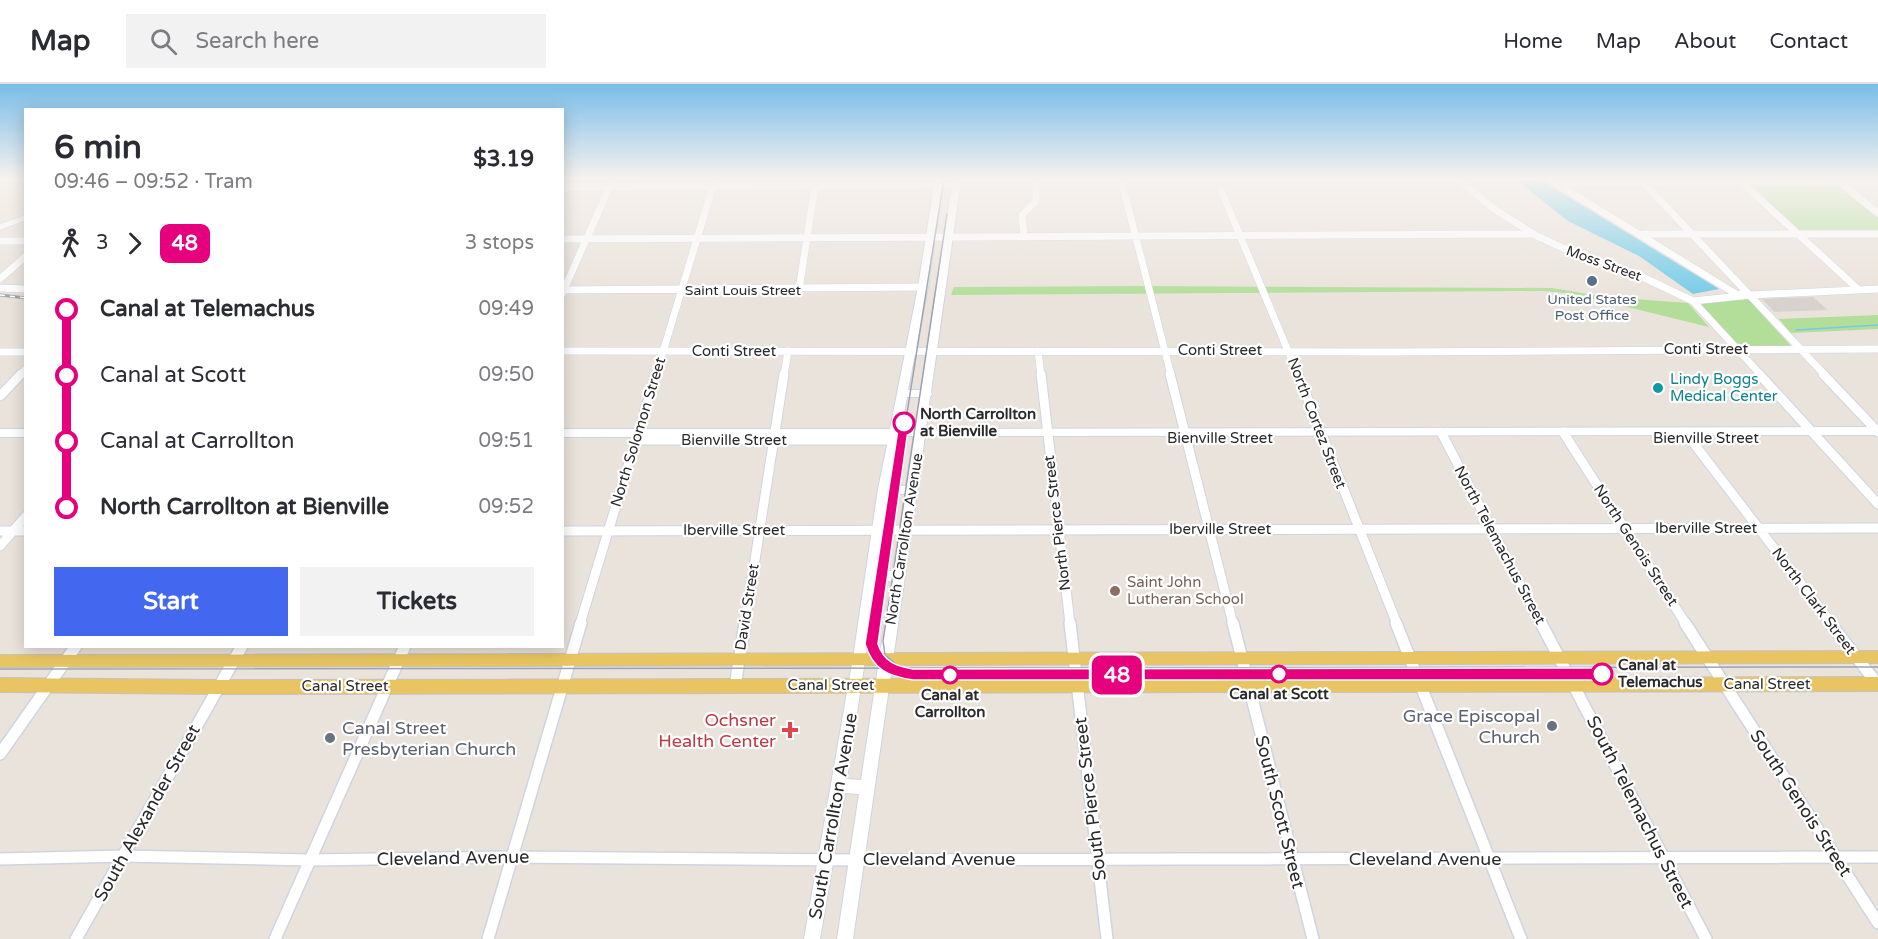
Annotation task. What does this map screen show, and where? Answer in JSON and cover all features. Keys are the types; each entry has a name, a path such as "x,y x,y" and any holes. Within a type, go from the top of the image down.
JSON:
{"main road":[{"path":"0,227 21,219"},
{"name":"North Carrollton Avenue","path":"860,658 884,489 923,288 931,219"},
{"name":"North Carrollton Avenue","path":"881,685 904,530 921,436 951,219"},
{"path":"923,288 941,288"},
{"path":"902,393 927,394"},
{"name":"Bienville Street","path":"564,433 636,436 1323,436 1814,435 1878,432"},
{"path":"0,433 24,433"},
{"name":"Bienville Street","path":"1814,435 1878,438"},
{"name":"Bienville Street","path":"564,440 636,436"},
{"path":"0,440 24,440"},
{"path":"884,489 912,490"},
{"path":"872,576 897,576"},
{"name":"Canal Street","path":"0,661 234,661 402,653 571,659 739,660 1878,657"},
{"name":"South Carrollton Avenue","path":"812,939 860,658"},
{"name":"Canal Street","path":"0,685 218,687 1878,684"},
{"name":"South Carrollton Avenue","path":"844,939 881,685"},
{"path":"839,786 867,787"}],"street":[{"path":"564,290 595,219"},
{"name":"North Solomon Street","path":"488,939 510,856 564,685 636,436 703,219"},
{"path":"799,290 809,219"},
{"path":"1022,219 1024,237"},
{"name":"South Scott Street","path":"1130,219 1313,939"},
{"name":"North Cortez Street","path":"1235,219 1289,350 1521,939"},
{"name":"Moss Street","path":"1510,219 1533,234 1574,253 1632,272 1693,302"},
{"path":"1617,219 1736,294 1750,295"},
{"path":"1678,219 1878,432"},
{"path":"1781,219 1859,290"},
{"path":"564,239 1533,234"},
{"path":"1643,234 1878,234"},
{"path":"0,241 24,241"},
{"path":"0,279 24,258"},
{"path":"0,288 24,289"},
{"name":"Saint Louis Street","path":"564,292 923,288"},
{"path":"1693,302 1750,295 1878,289"},
{"path":"1693,302 1878,504"},
{"name":"Conti Street","path":"564,351 1878,349"},
{"name":"David Street","path":"735,686 788,351"},
{"name":"North Pierce Street","path":"1038,351 1073,659"},
{"path":"0,352 24,352"},
{"path":"0,396 24,371"},
{"name":"North Telemachus Street","path":"1443,435 1574,684"},
{"name":"North Genois Street","path":"1565,435 1725,684"},
{"name":"North Clark Street","path":"1687,435 1878,684"},
{"path":"0,546 24,518"},
{"name":"Iberville Street","path":"564,531 1878,528"},
{"path":"0,531 24,531"},
{"path":"0,754 75,648"},
{"name":"South Alexander Street","path":"76,939 241,648"},
{"path":"275,939 402,653"},
{"name":"South Pierce Street","path":"1073,659 1107,939"},
{"name":"South Telemachus Street","path":"1574,684 1706,939"},
{"name":"South Genois Street","path":"1725,684 1878,922"},
{"name":"Cleveland Avenue","path":"0,859 123,856 310,860 510,856 856,860 1878,857"}],"green space":[{"path":"1781,219 1878,219 1878,234 1798,234"},
{"path":"954,287 1552,288 1606,297 1688,303 1709,327 1574,294 1544,291 951,295"},
{"path":"1746,297 1791,346 1739,346 1700,304"},
{"path":"1878,315 1878,329 1791,333 1779,319"}],"shaded area":[{"path":"1813,297 1828,310 1774,312 1762,299"}],"water":[{"path":"1565,219 1604,219 1719,289 1693,294 1639,256"}],"waterway":[{"path":"1796,330 1878,325"}],"tram line":[{"path":"889,668 876,656 873,628 938,219"},
{"path":"897,665 885,655 883,641 946,219"},
{"name":"48","path":"904,423 880,576 872,644 876,658 892,671 913,675 1602,674"},
{"path":"889,668 1878,667"},
{"path":"0,669 889,668"}],"railway":[{"path":"0,295 24,298"}],"place":[{"name":"United States Post Office","path":"1592,281"},
{"name":"Lindy Boggs Medical Center","path":"1658,388"},
{"name":"North Carrollton at Bienville","path":"904,423"},
{"name":"Saint John Lutheran School","path":"1115,591"},
{"name":"Canal at Scott","path":"1279,674"},
{"name":"Canal at Telemachus","path":"1602,674"},
{"name":"Canal at Carrollton","path":"950,675"},
{"name":"Grace Episcopal Church","path":"1552,726"},
{"name":"Ochsner Health Center","path":"790,730"},
{"name":"Canal Street Presbyterian Church","path":"330,738"}]}
